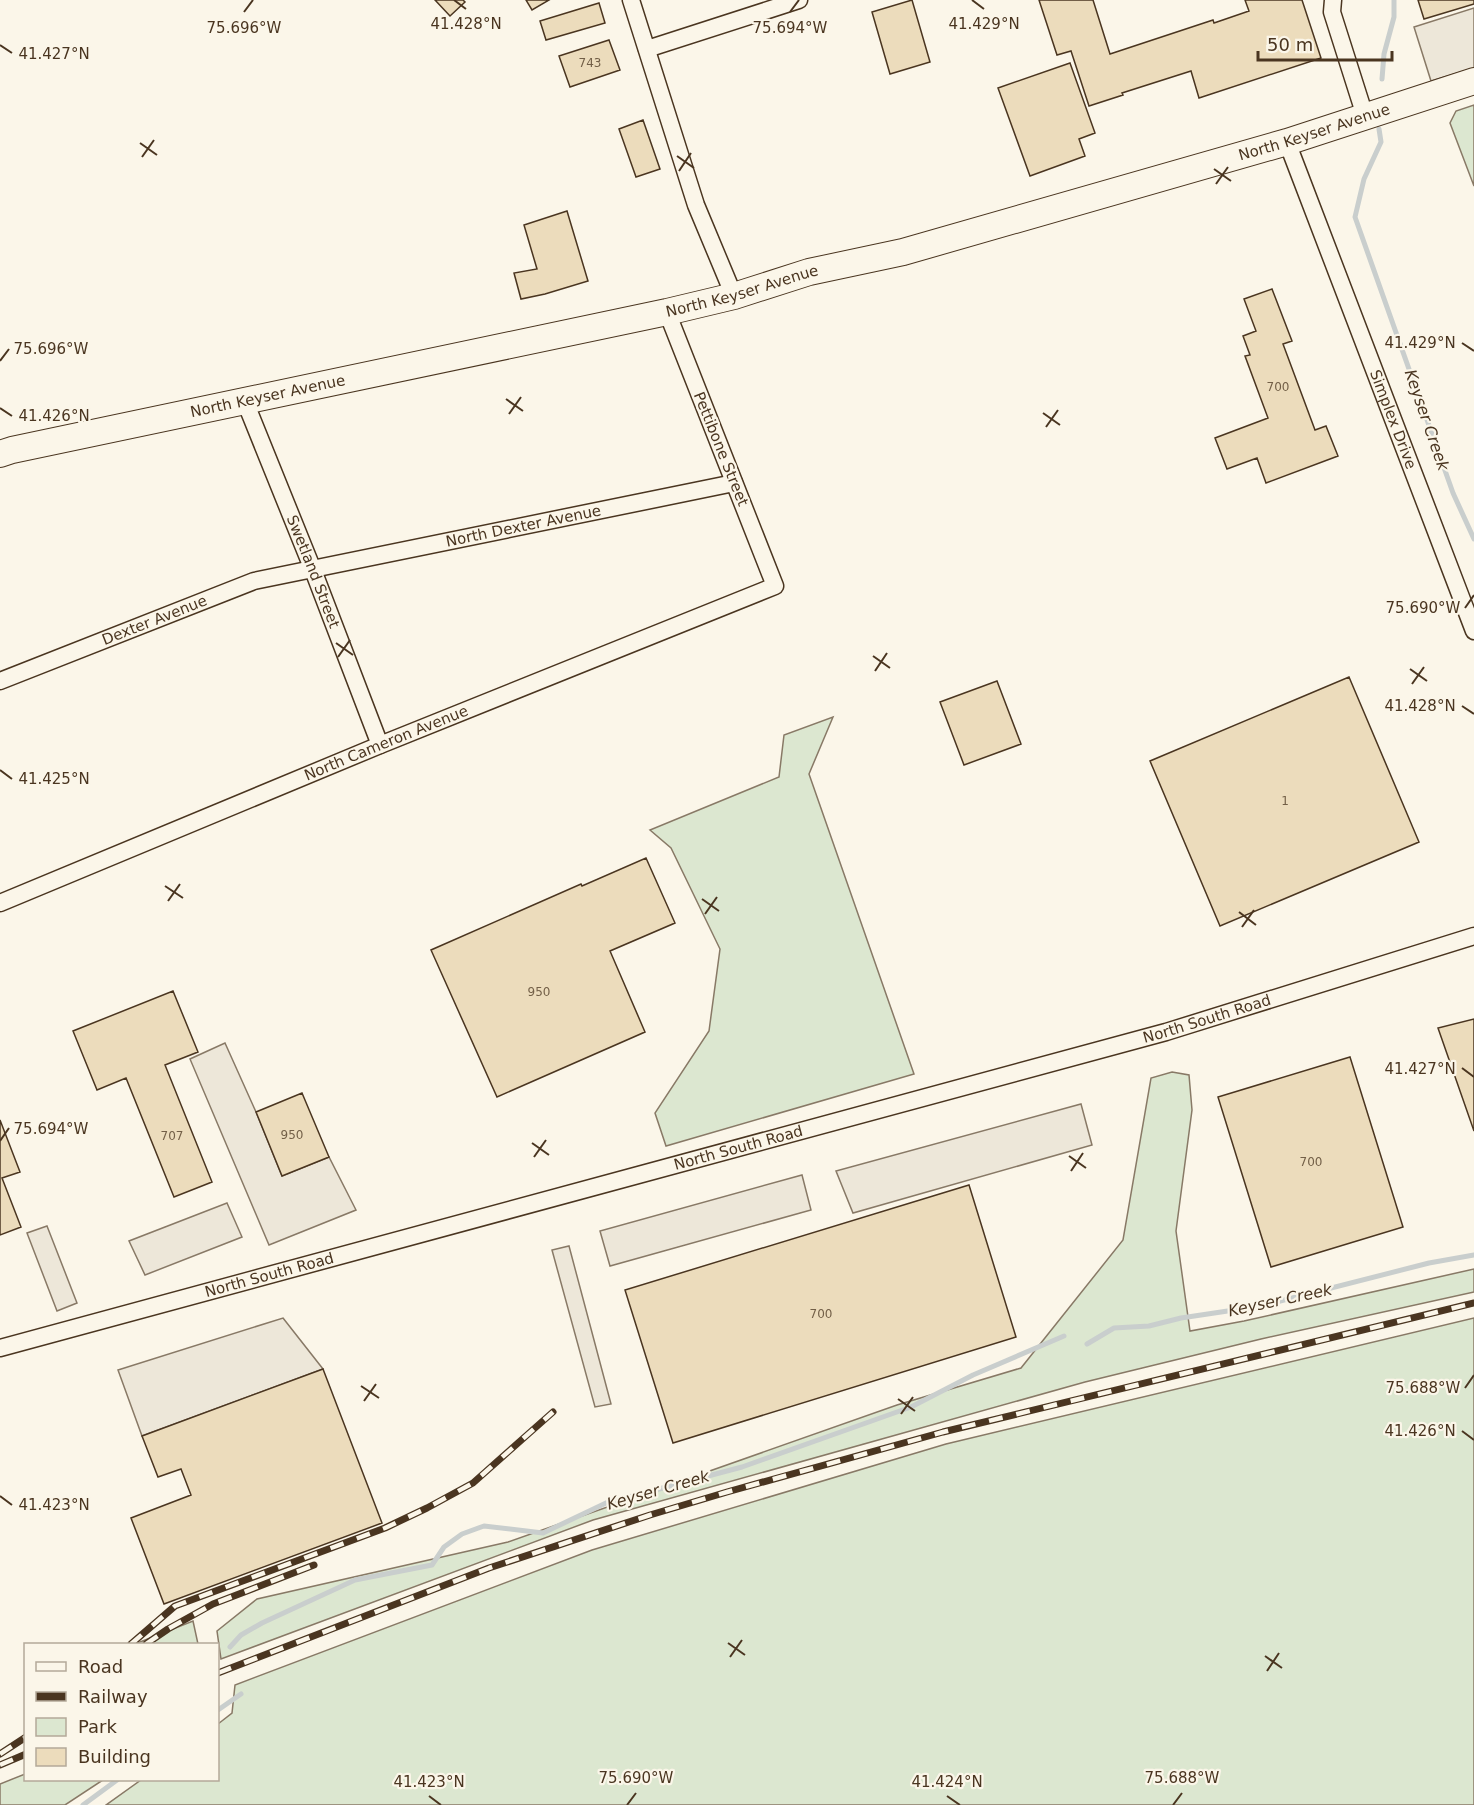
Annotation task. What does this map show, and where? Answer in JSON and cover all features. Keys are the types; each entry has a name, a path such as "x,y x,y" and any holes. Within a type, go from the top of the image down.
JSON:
{"main road":[{"name":"North Keyser Avenue","path":"0,454 21,447 734,296 808,272 903,252 1287,142 1474,81"}],"street":[{"path":"630,0 696,205 734,296"},
{"path":"647,49 799,0"},
{"path":"1333,0 1332,12 1365,116"},
{"name":"Simplex Drive","path":"1287,142 1474,631"},
{"name":"Pettibone Street","path":"666,312 775,586"},
{"name":"Swetland Street","path":"244,399 380,745"},
{"name":"North Dexter Avenue","path":"313,570 734,483"},
{"name":"Dexter Avenue","path":"0,681 254,581 313,570"},
{"name":"North Cameron Avenue","path":"0,903 380,745 775,586"},
{"name":"North South Road","path":"0,1348 1155,1035 1474,936"}],"green space":[{"path":"1474,105 1474,186 1450,123 1456,111"},
{"path":"833,717 809,774 914,1074 666,1146 655,1113 709,1031 720,949 671,848 650,830 779,777 784,735"},
{"path":"1172,1072 1189,1075 1192,1110 1176,1231 1190,1331 1474,1269 1474,1292 1261,1339 1085,1382 593,1520 221,1659 217,1631 257,1599 508,1542 897,1405 1021,1368 1123,1240 1151,1078"},
{"path":"1474,1318 1474,1805 106,1805 140,1781 219,1781 219,1723 232,1713 235,1685 592,1550 946,1444"},
{"path":"193,1621 198,1643 138,1643"},
{"path":"24,1774 24,1781 101,1781 65,1805 0,1805 0,1784"}],"shaded area":[{"path":"1474,8 1474,68 1431,81 1414,27"},
{"path":"225,1043 282,1176 329,1157 356,1210 269,1245 190,1059"},
{"path":"1081,1104 1092,1145 853,1213 836,1171"},
{"path":"802,1175 811,1210 610,1266 600,1231"},
{"path":"227,1203 242,1237 145,1275 129,1241"},
{"path":"47,1226 77,1303 57,1311 27,1233"},
{"path":"569,1246 611,1404 595,1407 552,1250"},
{"path":"283,1318 323,1369 142,1436 118,1370"}],"building":[{"path":"435,0 463,0 465,2 450,16"},
{"path":"526,0 549,0 532,10"},
{"path":"912,0 930,62 890,74 872,12"},
{"path":"1039,0 1093,0 1110,54 1213,20 1214,23 1249,11 1245,0 1302,0 1321,58 1199,98 1191,71 1089,106 1071,51 1057,55"},
{"path":"1418,0 1474,0 1474,4 1424,19"},
{"path":"599,3 605,23 546,40 540,21"},
{"path":"609,40 620,70 570,87 559,56"},
{"path":"1070,63 1095,133 1079,139 1085,156 1030,176 998,88"},
{"path":"643,120 660,169 636,177 619,129"},
{"path":"567,211 588,281 521,299 514,273 537,269 524,225"},
{"path":"1272,289 1292,341 1283,344 1315,430 1326,426 1338,456 1266,483 1257,458 1227,469 1215,438 1268,418 1245,356 1250,355 1243,336 1256,331 1244,299"},
{"path":"1349,677 1419,842 1220,926 1150,761"},
{"path":"997,681 1021,744 964,765 940,702"},
{"path":"646,858 675,923 610,951 645,1032 497,1097 431,950"},
{"path":"173,991 198,1052 165,1065 212,1182 174,1197 126,1078 97,1090 73,1031"},
{"path":"1474,1019 1474,1131 1438,1028"},
{"path":"1350,1057 1403,1227 1271,1267 1218,1097"},
{"path":"302,1093 329,1157 282,1176 256,1112"},
{"path":"0,1120 20,1172 2,1178 21,1227 0,1235"},
{"path":"969,1185 1016,1337 673,1443 625,1290"},
{"path":"323,1369 382,1523 164,1604 131,1518 191,1495 181,1469 158,1477 142,1436"}],"waterway":[{"name":"Keyser Creek","path":"1382,79 1384,54 1394,17 1394,0"},
{"name":"Keyser Creek","path":"1379,129 1381,142 1364,179 1355,217 1453,493 1474,539"},
{"name":"Keyser Creek","path":"1087,1344 1114,1328 1149,1326 1181,1318 1261,1306 1429,1263 1474,1255"},
{"name":"Keyser Creek","path":"230,1647 241,1635 262,1623 355,1580 432,1565 444,1547 462,1534 484,1526 543,1533 606,1503 742,1467 911,1407 973,1375 1064,1336"},
{"name":"Keyser Creek","path":"219,1709 241,1694"},
{"name":"Keyser Creek","path":"83,1805 116,1781"}],"railway":[{"path":"219,1673 489,1568 727,1492 943,1432 1474,1303"},
{"path":"132,1643 175,1606 385,1528 473,1483 553,1412"},
{"path":"147,1643 213,1604 314,1565"},
{"path":"0,1754 24,1738"},
{"path":"0,1765 24,1755"}]}
